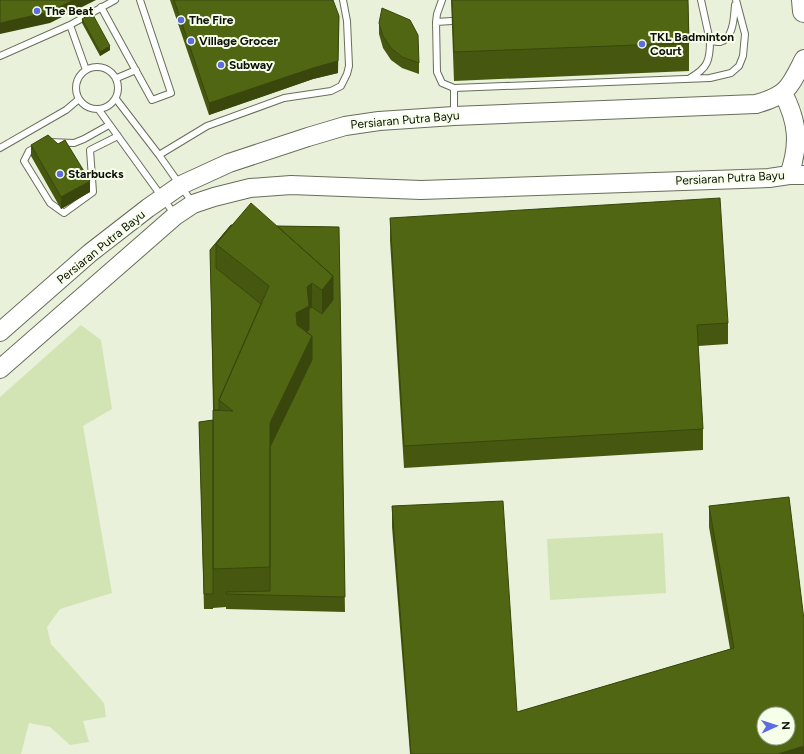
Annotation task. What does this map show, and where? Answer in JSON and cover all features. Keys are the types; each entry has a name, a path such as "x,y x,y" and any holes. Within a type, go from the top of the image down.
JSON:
{"highway":[{"path":"803,0 804,11"}],"street":[{"name":"Persiaran Putra Bayu","path":"0,332 90,253 163,198 181,185 230,163 345,126 379,121 454,116 756,104 772,99 783,93 792,82 804,59"},
{"path":"783,93 791,108 795,125 797,142 794,159 796,175"},
{"name":"Persiaran Putra Bayu","path":"0,369 175,216 193,204 250,188 291,185 421,190 769,178 796,175"}],"lane":[{"path":"0,56 70,25 115,0"},
{"path":"101,7 152,100 170,92 140,0"},
{"path":"159,155 207,126 284,98 330,91 342,86 349,66 347,21 343,0"},
{"path":"442,0 436,14 437,72 442,83 454,88 710,78 731,73 739,66 743,56 745,34 736,0"},
{"path":"689,78 698,74 707,65 710,55 710,41 702,0"},
{"path":"710,41 720,42 726,39 730,33 736,0"},
{"path":"436,22 452,21"},
{"path":"70,25 86,70"},
{"path":"100,66 112,72 117,78 118,92 116,99 106,108 99,110 91,108 84,105 79,99 76,86 77,80 86,70 100,66"},
{"path":"117,78 136,70"},
{"path":"454,88 454,116"},
{"path":"0,148 66,110 79,99"},
{"path":"116,99 159,155 193,204"},
{"path":"99,110 175,216"},
{"path":"109,125 74,143 48,142 29,151 24,161 50,203 64,213 93,192 90,150 118,136"}],"green space":[{"path":"81,325 101,340 112,409 83,426 112,593 60,609 47,627 51,644 104,703 106,717 83,721 89,742 70,745 50,727 29,723 21,754 0,754 0,397"},
{"path":"663,533 666,593 550,600 547,539"}],"building":[{"path":"0,0 73,0 50,12 0,23"},
{"path":"174,0 333,0 339,16 338,61 209,103"},
{"path":"452,0 688,0 689,43 454,52"},
{"path":"382,8 410,20 418,35 419,63 402,57 391,48 383,36 379,23"},
{"path":"92,13 110,46 100,52 82,19"},
{"name":"Starbucks","path":"48,135 58,144 65,140 90,181 61,197 31,145"},
{"path":"720,198 728,323 697,325 703,429 404,446 390,218"},
{"path":"251,203 333,276 322,290 312,283 307,287 309,306 296,313 297,325 312,336 270,423 270,567 213,569 213,410 233,411 219,400 269,286 216,244"},
{"path":"231,225 216,244 216,268 261,304 219,400 219,410 214,410 210,250"},
{"path":"277,226 339,227 345,597 226,594 226,592 270,591 270,447 312,360 312,336 306,332 309,330 309,309 312,307 322,314 333,300 333,276"},
{"path":"213,420 213,594 204,594 199,422"},
{"path":"789,497 804,620 804,746 778,754 411,754 392,506 503,501 517,712 734,648 709,506"}],"place":[{"name":"The Beat","path":"37,11"},
{"name":"The Fire","path":"181,20"},
{"name":"Village Grocer","path":"191,41"},
{"name":"TKL Badminton Court","path":"642,44"},
{"name":"Subway","path":"221,65"},
{"name":"Starbucks","path":"60,174"}]}
